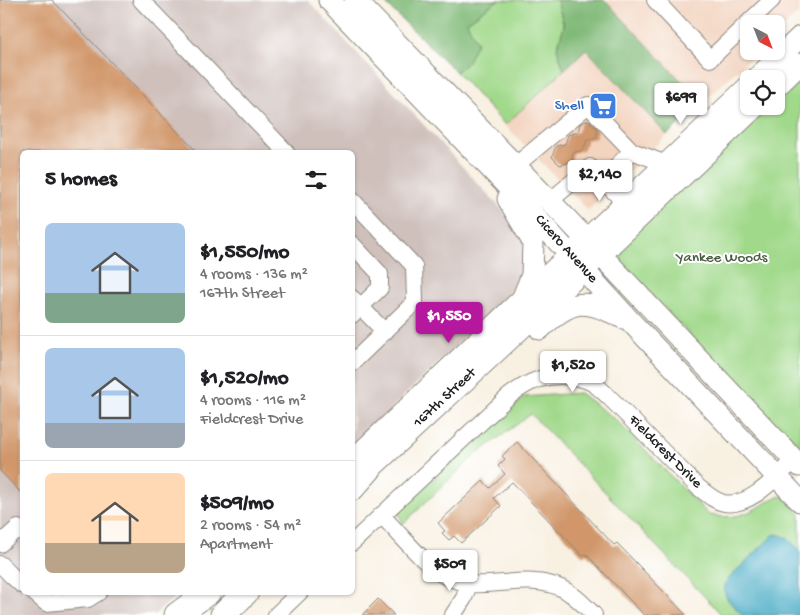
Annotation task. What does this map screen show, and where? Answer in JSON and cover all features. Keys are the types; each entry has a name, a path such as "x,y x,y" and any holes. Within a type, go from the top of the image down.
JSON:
{"highway":[{"path":"177,615 204,595"},
{"path":"223,615 243,595"}],"main road":[{"name":"Cicero Avenue","path":"329,0 486,162 632,323 800,501"},
{"name":"Cicero Avenue","path":"355,0 594,247 797,463"},
{"path":"765,70 800,37"},
{"path":"785,78 800,64"},
{"name":"167th Street","path":"594,247 625,204 740,94"},
{"name":"167th Street","path":"357,476 406,434 577,262 746,115"},
{"path":"486,162 533,242 532,275 522,298"},
{"name":"167th Street","path":"357,476 522,298 577,262"},
{"path":"406,434 433,420 492,373 560,311 575,305 590,304 602,307 632,323"},
{"path":"190,615 211,595"},
{"path":"216,615 236,595"}],"street":[{"path":"141,0 284,150"},
{"path":"656,0 710,60 772,0"},
{"path":"515,166 588,105 632,151 666,164"},
{"path":"603,180 632,151"},
{"path":"550,202 590,167 625,204"},
{"path":"355,203 414,266 415,302 355,360"},
{"path":"355,247 380,274 380,288 355,307 385,332"},
{"name":"Fieldcrest Drive","path":"355,540 508,396 530,382 547,376 580,378 594,384 698,487 711,498 725,503 742,502 757,494 776,476 797,463"},
{"path":"382,515 442,575 469,584 519,581 544,582 563,588 594,615"},
{"path":"0,544 18,528 20,530"},
{"path":"0,564 20,583"},
{"path":"453,615 464,598 469,584"},
{"path":"37,595 46,603 88,599 94,595"},
{"path":"276,615 297,595"}],"shaded area":[{"path":"0,0 308,0 509,217 527,242 525,267 515,289 355,443 355,150 20,150 20,595 178,595 154,615 0,615"},
{"path":"603,0 800,0 800,12 785,26 785,15 740,15 740,60 748,60 702,103"},
{"path":"586,49 667,135 588,210 505,125"}],"green space":[{"path":"382,0 498,0 467,22 477,43 467,63 456,72"},
{"path":"498,0 557,0 564,26 557,48 564,70 505,125 456,72 466,63 467,22"},
{"path":"557,0 605,0 702,103 667,135 586,49 564,70 557,48 564,26"},
{"name":"Yankee Woods","path":"800,76 800,453 621,262 623,247 631,234 758,115 785,115 785,90"},
{"path":"580,393 617,421 709,515 738,516 759,507 771,499 783,496 800,514 800,615 722,615 531,414 473,457 403,524 398,511 524,397"}],"water":[{"path":"778,534 788,538 800,550 800,615 742,615 727,598 724,590 725,585 728,579 773,535"}],"building":[{"path":"0,0 52,0 195,150 20,150 20,492 0,471"},
{"name":"Shell","path":"588,120 598,130 596,138 587,140 583,150 573,153 571,162 560,165 552,157 556,146 565,144 568,135 578,132 580,124"},
{"path":"517,442 614,545 617,543 686,615 644,615 586,554 583,556 512,482 494,498 501,506 461,543 454,536 449,540 442,533 445,531 438,523 483,481 490,488 505,474 498,466 505,459 502,456"},
{"path":"378,599 394,615 362,615"}],"place":[{"name":"Shell","path":"603,106"}]}
